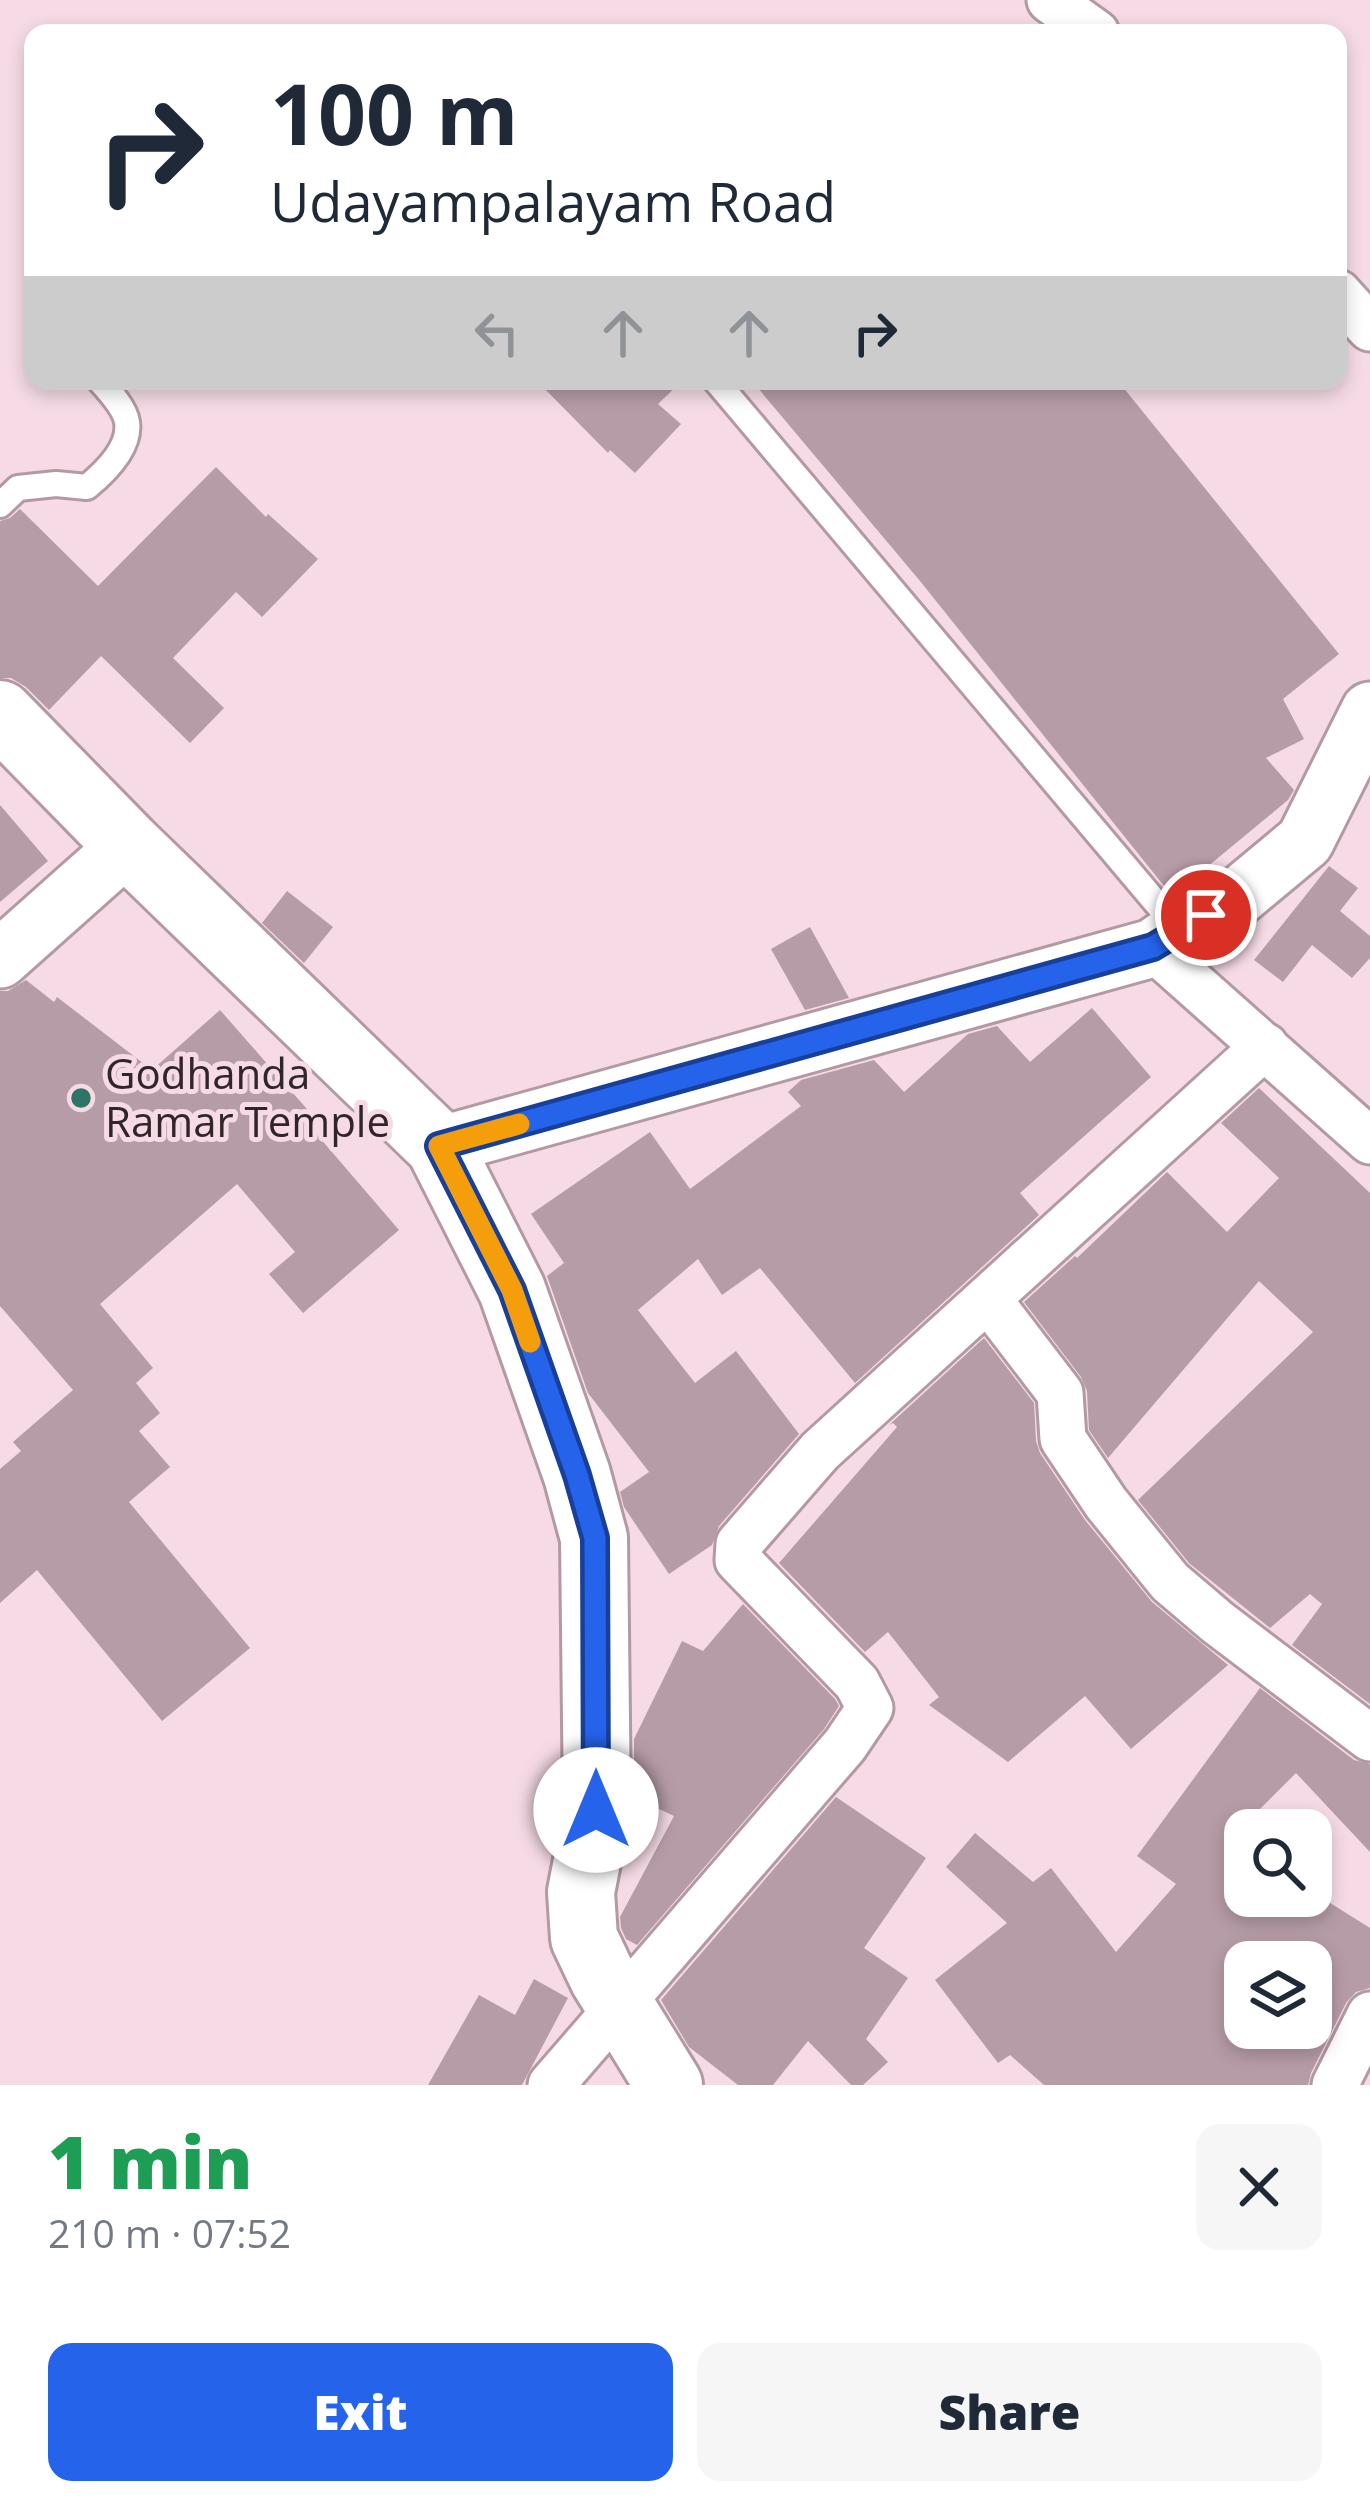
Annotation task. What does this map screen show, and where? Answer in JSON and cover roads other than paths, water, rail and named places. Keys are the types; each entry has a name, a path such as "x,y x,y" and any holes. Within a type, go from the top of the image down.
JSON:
{"main road":[{"path":"0,714 439,1146 512,1290 595,1538 596,1810 581,1892 584,1938 669,2085"}],"street":[{"path":"1050,0 1083,24"},
{"path":"1347,303 1370,328"},
{"path":"439,1146 1166,939 1233,901 1305,842 1370,711"},
{"path":"0,959 128,845"},
{"path":"1166,939 1265,1046 1370,1141"},
{"path":"551,2085 844,1745 869,1708 857,1683 738,1559 739,1544 820,1451 1265,1046"},
{"path":"988,1299 1060,1393 1063,1439 1170,1582 1370,1738"},
{"path":"1335,2085 1370,2015"}],"lane":[{"path":"0,505 17,488 56,484 87,488 105,472 123,447 127,422 108,390"},
{"path":"723,390 1166,939"}],"place":[{"name":"Godhanda Ramar Temple","path":"81,1098"}]}
